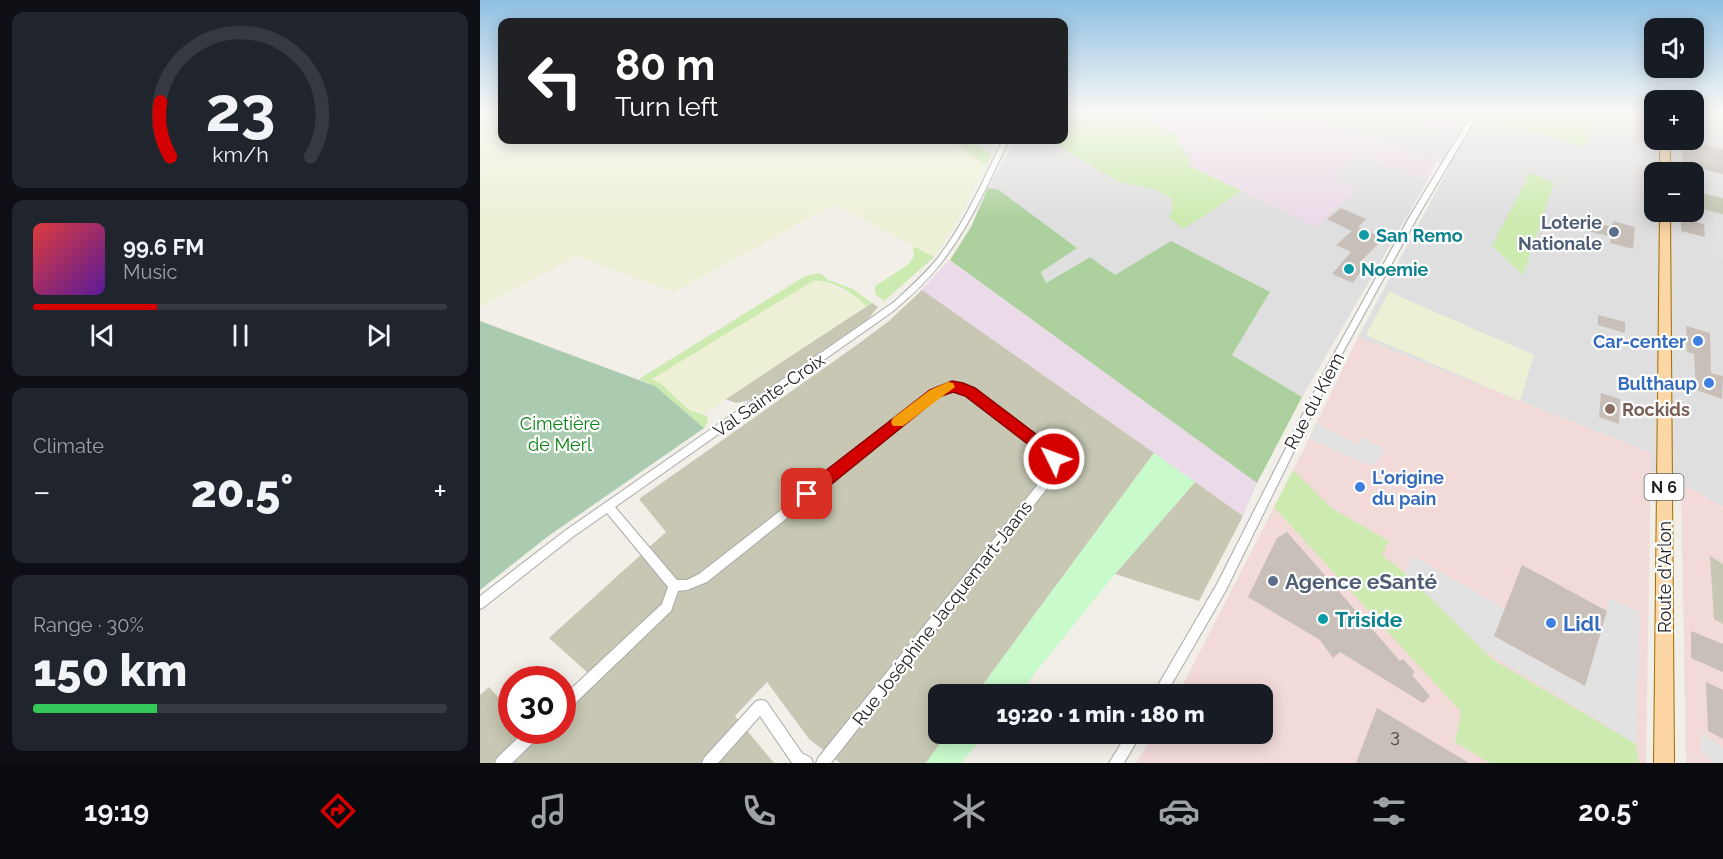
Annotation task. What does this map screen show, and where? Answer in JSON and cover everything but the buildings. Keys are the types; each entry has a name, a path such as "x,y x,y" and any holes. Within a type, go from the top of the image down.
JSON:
{"main road":[{"name":"Route d'Arlon","path":"1664,763 1665,222"}],"street":[{"name":"Val Sainte-Croix","path":"480,603 570,533 878,319 930,271 944,254 959,231 1003,147"},
{"name":"Rue du Kiem","path":"1165,684 1221,588 1333,363 1425,195 1455,147"},
{"name":"Rue Joséphine Jacquemart-Jaans","path":"674,586 687,585 703,578 944,388 963,388 970,392 1048,451 1054,459 1052,474 823,763"},
{"path":"576,693 667,607 674,586 609,507"},
{"path":"709,763 761,706 797,758 806,763"},
{"path":"502,763 522,744"},
{"path":"1116,763 1128,744"}],"shaded area":[{"path":"480,147 960,147 986,165 954,227 934,257 840,206 833,205 674,292 576,256 480,307"},
{"path":"1011,147 1059,147 1119,182 1154,189 1171,198 1182,229 1242,191 1316,226 1357,189 1334,179 1354,153 1428,180 1302,397 1232,355 1270,292 1136,263 1115,275 1089,257 1046,283 1041,272 1076,247 988,188"},
{"path":"1182,147 1392,147 1437,161 1428,180 1354,154 1334,179 1357,189 1316,227 1192,167"},
{"path":"1391,147 1644,147 1644,150 1704,150 1704,147 1723,147 1723,507 1681,483 1651,471 1651,453 1358,337 1450,166"},
{"path":"1704,170 1723,175 1723,198 1704,193"},
{"path":"1704,193 1723,198 1723,214 1704,209"},
{"path":"1715,215 1723,217 1723,260 1713,257"},
{"path":"950,260 1257,483 1243,516 921,290"},
{"path":"820,280 860,300 866,306 704,414 689,410 661,384 651,379 813,281"},
{"path":"922,290 1154,453 983,684 928,684 928,744 940,744 926,763 840,763 809,739 767,682 735,716 774,763 480,763 480,695 489,687 498,697 498,744 576,744 576,684 588,673 549,638 666,532 639,499 889,321"},
{"path":"1389,292 1534,355 1520,401 1366,335"},
{"path":"872,303 878,307 868,319 751,400 736,403 725,399"},
{"path":"1358,337 1651,453 1646,763 1136,763 1148,744 1273,744 1273,684 1183,684 1309,439"},
{"path":"1316,423 1357,444 1362,437 1385,449 1376,464 1365,464 1309,439"},
{"path":"1195,482 1243,516 1199,601 1115,574"},
{"path":"1681,483 1723,507 1723,763 1686,763"},
{"path":"1413,556 1505,609 1494,636 1584,686 1610,598 1640,612 1636,744 1485,651 1405,573"},
{"path":"1710,556 1723,564 1723,624 1714,619"},
{"path":"1702,733 1723,748 1723,763 1715,763 1701,752"}],"green space":[{"path":"960,147 980,147 992,155 986,165"},
{"path":"1059,147 1182,147 1192,167 1242,191 1183,229 1169,217 1173,207 1171,198 1154,189 1119,182"},
{"path":"1530,173 1554,183 1523,275 1492,246"},
{"path":"988,188 999,190 1077,248 1041,272 1046,283 1090,257 1115,275 1171,241 1270,292 1232,355 1302,397 1257,483 950,260 971,227"},
{"path":"913,248 934,257 884,301 875,294 875,286 909,264 914,256"},
{"path":"820,273 828,280 853,289 872,303 866,306 834,284 813,281 652,379 661,384 689,410 707,416 708,421 704,428 655,386 639,379 805,276"},
{"name":"Cimetière de Merl","path":"480,321 655,386 704,428 547,537 480,590"},
{"path":"1154,453 1195,482 1115,574 1026,684 983,684"},
{"path":"1293,470 1330,507 1389,541 1382,555 1405,573 1492,659 1636,744 1639,763 1490,763 1455,742 1461,712 1274,507"},
{"path":"940,744 977,744 961,763 926,763"}],"slow traffic":[{"path":"898,422 934,394 948,387"}],"place":[{"name":"Loterie Nationale","path":"1614,232"},
{"name":"San Remo","path":"1364,235"},
{"name":"Noemie","path":"1349,269"},
{"name":"Car-center","path":"1698,341"},
{"name":"Bulthaup","path":"1709,383"},
{"name":"Rockids","path":"1610,409"},
{"name":"L'origine du pain","path":"1360,487"},
{"name":"Agence eSanté","path":"1273,581"},
{"name":"Triside","path":"1323,619"},
{"name":"Lidl","path":"1551,623"}],"route":[{"path":"807,494 934,394 952,386 970,392 1048,451 1054,459"}]}
